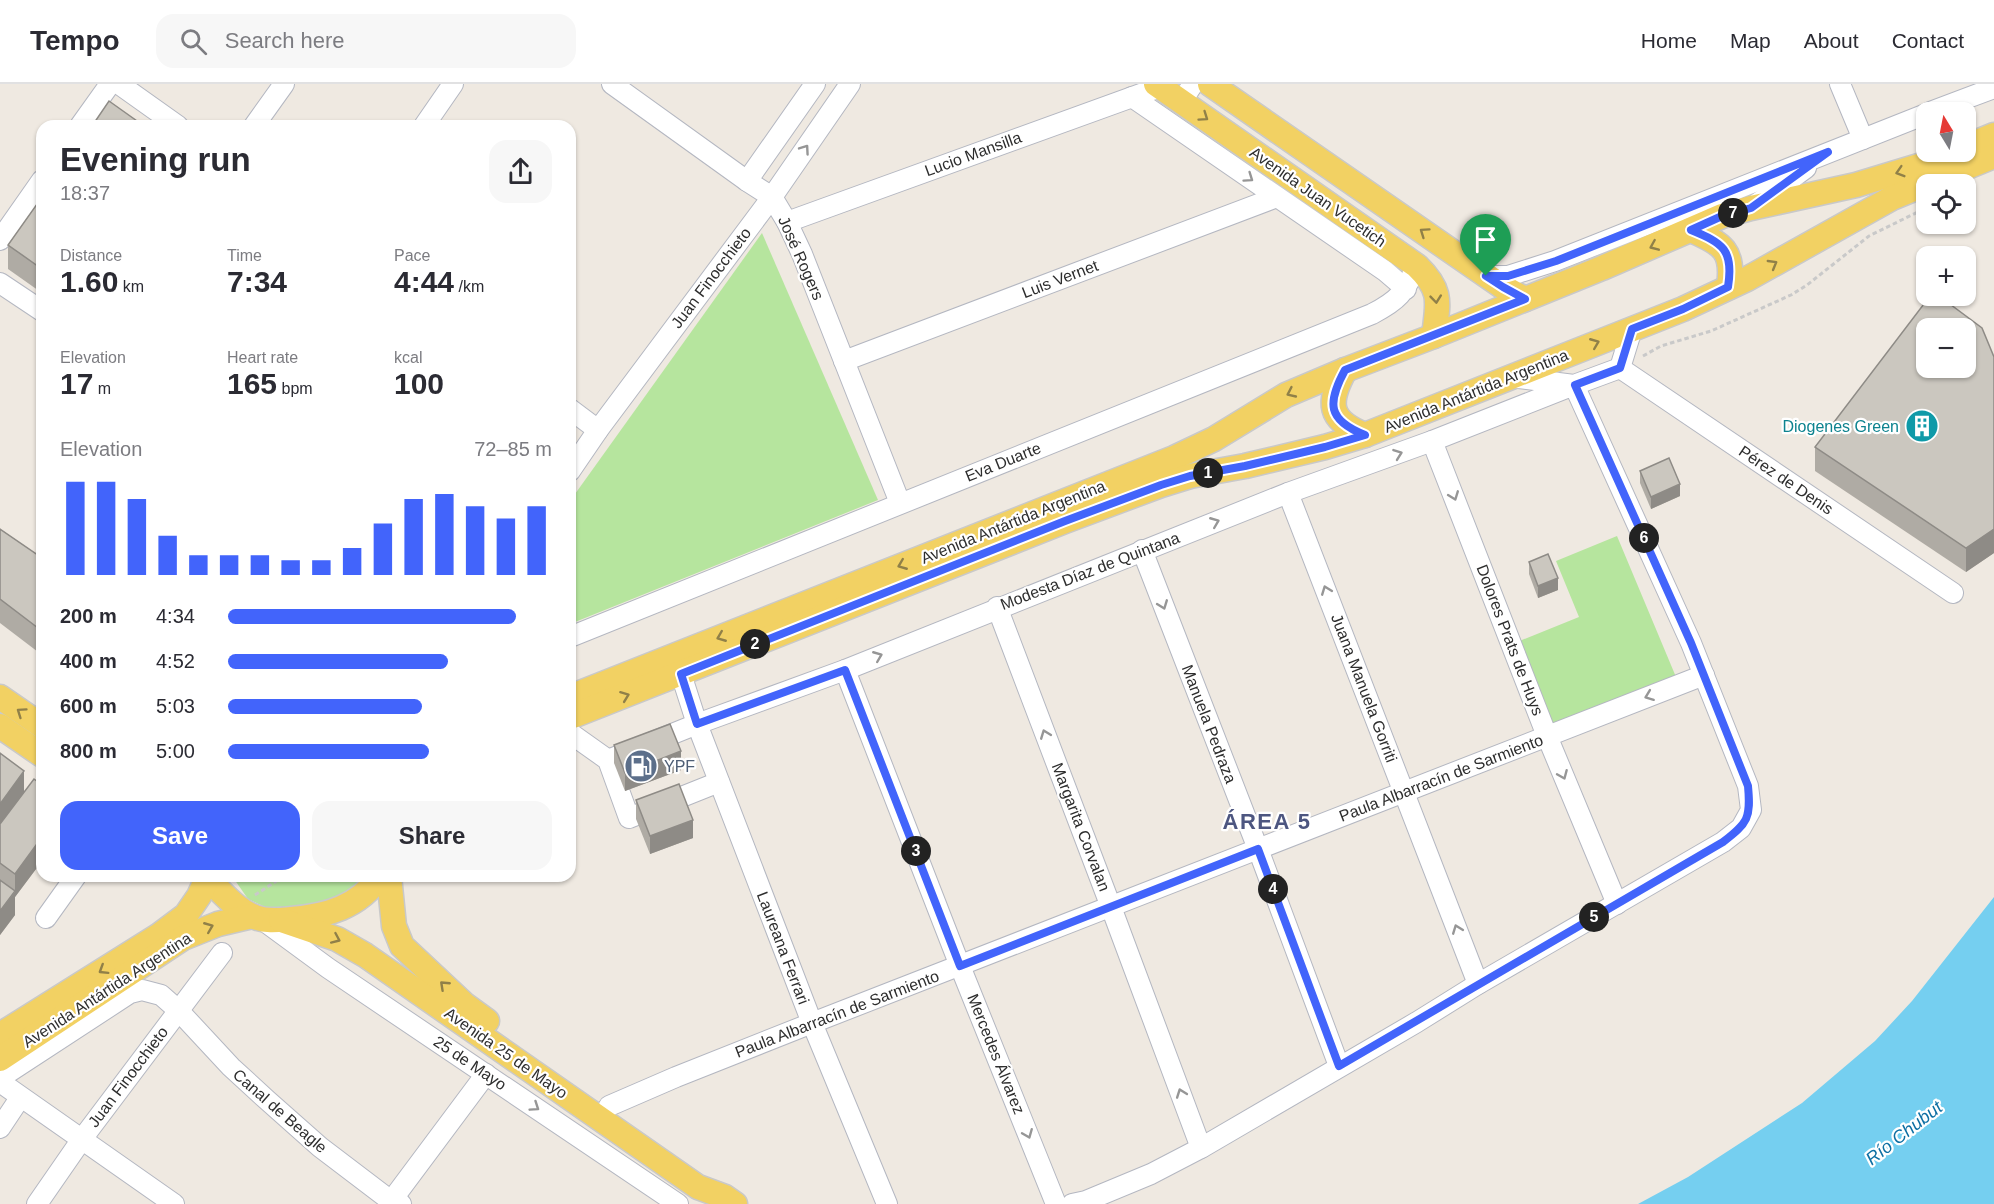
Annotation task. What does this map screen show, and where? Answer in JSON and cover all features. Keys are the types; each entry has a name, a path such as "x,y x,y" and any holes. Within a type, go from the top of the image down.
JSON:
{"main road":[{"name":"Avenida Juan Vucetich","path":"1210,84 1486,276 1525,299"},
{"name":"Avenida Juan Vucetich","path":"1158,85 1187,92 1417,266 1430,278 1437,292 1438,306 1434,336"},
{"path":"1976,142 1994,135"},
{"name":"Avenida Antártida Argentina","path":"576,715 1161,485 1190,476 1325,447 1365,435 1683,309 1747,279 1892,198 1994,156"},
{"name":"Avenida Antártida Argentina","path":"576,695 1174,458 1214,439 1287,395 1722,216 1856,185 1930,162"},
{"path":"1691,230 1721,245 1729,262 1731,273 1728,287"},
{"path":"1345,370 1335,388 1333,399 1336,414 1341,423 1365,435"},
{"path":"0,697 36,722"},
{"path":"0,726 36,751"},
{"name":"Avenida Antártida Argentina","path":"0,1035 158,936 186,915 207,882"},
{"name":"Avenida 25 de Mayo","path":"216,882 255,912 337,939 365,955 698,1187 730,1200"},
{"name":"Avenida Antártida Argentina","path":"0,1059 183,938 255,912 317,917 343,908 368,891 375,882"},
{"name":"Avenida 25 de Mayo","path":"390,882 394,926 402,946 465,1005 711,1180 730,1200"}],"street":[{"path":"84,120 110,84"},
{"path":"119,84 170,120"},
{"path":"258,120 284,84"},
{"path":"428,120 453,84"},
{"name":"José Rogers","path":"612,84 633,90 747,181 772,197 787,222 900,503"},
{"path":"747,181 815,84"},
{"name":"Juan Finocchieto","path":"576,462 772,197 850,84"},
{"path":"1840,84 1863,138"},
{"name":"Lucio Mansilla","path":"787,222 1132,97 1158,85"},
{"path":"1957,102 1994,88"},
{"path":"1132,97 1385,271 1406,289"},
{"path":"1486,276 1508,276 1556,261 1916,118"},
{"path":"1751,208 1828,152"},
{"path":"2,233 36,188"},
{"name":"Luis Vernet","path":"844,361 1277,197"},
{"name":"Eva Duarte","path":"576,635 1372,315 1392,304 1406,289 1417,266"},
{"path":"0,283 36,307"},
{"path":"1620,368 1632,329"},
{"name":"Modesta Díaz de Quintana","path":"608,760 697,724 845,670 1288,493 1432,441 1620,368"},
{"name":"Pérez de Denis","path":"1620,368 1953,593"},
{"path":"1072,1204 1086,1201 1151,1174 1201,1148 1723,842 1741,828 1751,810 1748,786 1704,675 1575,385 1511,377"},
{"path":"576,414 598,430"},
{"name":"Dolores Prats de Huys","path":"1432,441 1547,736 1617,904"},
{"name":"Juana Manuela Gorriti","path":"1288,493 1478,984"},
{"name":"Manuela Pedraza","path":"1142,550 1339,1066"},
{"name":"Margarita Corvalan","path":"997,608 1112,907 1201,1148"},
{"name":"Mercedes Álvarez","path":"845,670 960,966 1056,1204"},
{"name":"Laureana Ferrari","path":"681,674 697,724 812,1023 887,1204"},
{"name":"Paula Albarracín de Sarmiento","path":"609,1106 675,1077 812,1023 1704,675"},
{"path":"576,737 608,760 629,818 719,782"},
{"path":"46,918 72,882"},
{"name":"25 de Mayo","path":"255,912 328,968 678,1204"},
{"name":"Juan Finocchieto","path":"38,1204 82,1139 222,953"},
{"name":"Canal de Beagle","path":"0,1080 130,993 142,990 161,995 231,1067 275,1108 320,1147 394,1203"},
{"path":"394,1203 486,1074"},
{"path":"0,1080 20,1098 174,1204"},
{"path":"0,1128 20,1098"}],"path":[{"path":"1620,368 1661,346 1711,331 1791,295 1869,236 1916,213"},
{"path":"255,912 279,882"}],"green space":[{"path":"762,233 878,500 576,622 576,493"},
{"path":"1617,536 1676,677 1552,728 1517,642 1579,617 1556,561"},
{"path":"236,882 360,882 350,895 313,911 271,910 248,899"}],"water":[{"name":"Río Chubut","path":"1994,897 1994,1204 1638,1204 1688,1177 1802,1103 1875,1041 1912,1001"}],"building":[{"path":"109,101 136,120 96,120"},
{"path":"36,205 36,265 8,245"},
{"name":"Diogenes Green","path":"1922,306 1952,306 1969,318 1916,318 1916,378 1976,378 1976,324 1982,328 1994,357 1994,529 1966,548 1815,447"},
{"path":"1669,458 1680,484 1651,497 1640,471"},
{"path":"0,529 36,554 36,626 0,599"},
{"path":"1548,554 1558,578 1538,586 1529,562"},
{"path":"670,724 681,751 625,773 614,745"},
{"path":"0,753 24,771 0,804"},
{"path":"34,779 36,780 36,845 15,874 0,863 0,824"},
{"path":"679,784 693,820 650,836 636,800"},
{"path":"0,880 15,891 0,911"}],"place":[{"name":"Diogenes Green","path":"1922,426"},
{"name":"YPF","path":"641,766"}],"district":[{"name":"ÁREA 5","path":"1267,821"}],"route":[{"path":"1828,152 1751,208 1722,216 1691,230 1721,245 1729,262 1731,273 1728,287 1683,309 1632,329 1620,368 1575,385 1691,643 1748,786 1751,810 1741,828 1723,842 1478,984 1417,1022 1339,1066 1258,849 960,966 845,670 697,724 681,674 1161,485 1190,476 1325,447 1365,435 1341,423 1336,414 1333,399 1335,388 1345,370 1525,299 1486,276 1508,276 1556,261 1828,152"}]}
